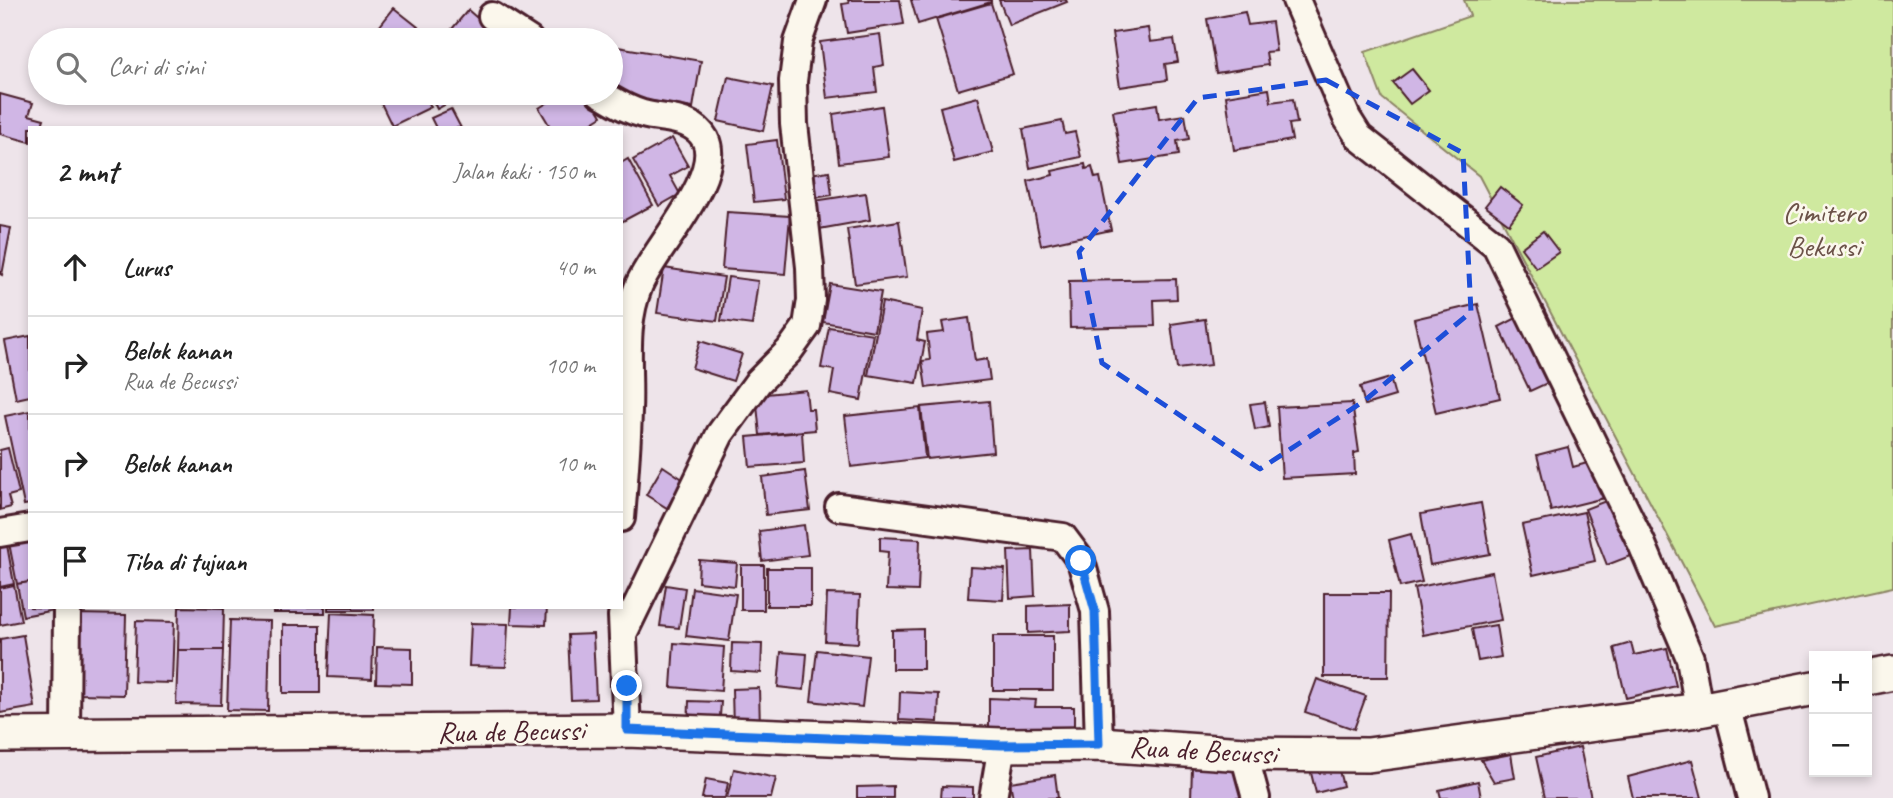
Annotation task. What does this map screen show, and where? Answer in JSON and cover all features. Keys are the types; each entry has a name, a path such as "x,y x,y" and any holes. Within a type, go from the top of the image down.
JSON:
{"street":[{"path":"624,634 720,434 758,382 789,351 807,326 811,300 810,267 794,124 793,81 798,42 813,0"},
{"path":"1296,0 1347,118 1359,137 1496,245 1647,555 1751,798"},
{"path":"492,16 510,28"},
{"path":"623,104 642,114 684,121 698,129 706,141 709,155 705,174 653,258 639,285 631,311 625,354 628,408 623,487"},
{"path":"839,507 1063,537 1081,561 1095,611 1099,744"},
{"path":"0,533 28,528"},
{"path":"66,736 67,609"},
{"path":"621,609 627,730"},
{"path":"1872,677 1893,673"},
{"name":"Rua de Becussi","path":"0,735 627,730 1002,745 1099,744 1244,754 1368,755 1713,707 1809,689"},
{"path":"993,798 1002,745"},
{"path":"1244,754 1256,798"}],"highlighted area":[{"path":"1326,80 1463,153 1471,312 1364,401 1260,469 1102,363 1079,252 1198,98"}],"green space":[{"name":"Cimitero Bekussi","path":"1464,0 1893,0 1893,587 1715,626 1479,176 1382,98 1365,52 1470,16"}],"building":[{"path":"848,0 900,0 904,24 847,33 842,4 849,3"},
{"path":"911,0 991,0 991,2 918,24"},
{"path":"999,0 1066,0 1067,2 1009,25"},
{"path":"991,3 1013,74 958,90 936,19"},
{"path":"394,8 418,27 417,28 378,28"},
{"path":"468,10 488,28 453,28"},
{"path":"1245,12 1248,25 1272,22 1276,51 1266,52 1268,65 1216,73 1207,19"},
{"path":"1148,28 1150,42 1174,39 1178,62 1165,64 1167,80 1120,87 1112,33"},
{"path":"880,34 884,65 874,67 877,92 827,98 820,42"},
{"path":"623,48 701,61 693,108 623,96"},
{"path":"1412,69 1429,90 1410,104 1393,83"},
{"path":"728,77 773,86 763,131 718,121"},
{"path":"1269,89 1271,102 1293,99 1297,123 1289,124 1292,140 1234,150 1226,96"},
{"path":"0,94 28,102 28,105 32,105 29,115 44,119 42,126 28,126 28,141 0,134"},
{"path":"978,97 993,152 954,162 940,107"},
{"path":"1157,104 1159,119 1185,115 1189,139 1177,141 1179,155 1122,164 1113,111"},
{"path":"382,105 430,105 431,107 392,126"},
{"path":"544,105 595,105 602,116 586,126 550,126 539,108"},
{"path":"882,106 889,157 839,163 833,114"},
{"path":"451,109 460,126 435,126 431,118"},
{"path":"1062,121 1065,134 1075,132 1081,157 1030,168 1023,129"},
{"path":"672,138 688,166 670,176 680,194 659,206 633,160"},
{"path":"777,140 784,199 754,202 747,144"},
{"path":"628,159 653,205 623,221 623,162"},
{"path":"1085,164 1086,169 1092,167 1095,178 1100,177 1111,230 1041,245 1028,181 1053,175 1052,171"},
{"path":"829,171 832,195 814,198 810,174"},
{"path":"1500,187 1523,205 1509,224 1485,206"},
{"path":"866,193 870,220 819,229 814,201"},
{"path":"727,212 790,216 785,274 722,269"},
{"path":"899,221 907,277 855,284 847,229"},
{"path":"0,226 11,228 2,275 0,274"},
{"path":"1543,231 1559,252 1536,268 1521,248"},
{"path":"664,268 724,277 717,321 657,313"},
{"path":"728,277 758,281 752,325 721,321"},
{"path":"1176,279 1177,299 1154,300 1155,326 1070,328 1069,281"},
{"path":"830,284 881,292 874,331 823,322"},
{"path":"882,302 922,310 917,340 925,342 917,383 868,375"},
{"path":"1478,304 1500,398 1436,413 1414,319"},
{"path":"1524,314 1556,379 1530,391 1499,327"},
{"path":"969,318 975,361 987,359 990,380 926,388 922,361 930,360 927,334 944,332 942,322"},
{"path":"1205,319 1211,365 1177,369 1171,324"},
{"path":"829,327 873,334 861,400 830,394 834,370 821,368"},
{"path":"28,336 28,396 16,399 5,341"},
{"path":"700,341 742,354 733,381 692,368"},
{"path":"1390,378 1395,396 1365,405 1360,387"},
{"path":"806,390 808,409 813,409 815,430 760,435 756,395"},
{"path":"989,401 993,452 927,459 921,407"},
{"path":"1265,402 1269,427 1255,430 1250,404"},
{"path":"1352,403 1359,452 1354,453 1355,474 1282,478 1277,407"},
{"path":"920,408 925,458 851,467 845,416"},
{"path":"28,411 28,504 24,505 5,416"},
{"path":"802,432 804,463 750,467 747,437"},
{"path":"1568,447 1573,467 1598,460 1608,497 1551,511 1537,455"},
{"path":"8,448 19,493 8,496 11,507 0,510 0,450"},
{"path":"663,466 684,480 667,508 646,495"},
{"path":"805,471 810,510 766,515 762,477"},
{"path":"1616,497 1638,553 1607,565 1585,509"},
{"path":"1481,503 1490,554 1430,565 1421,514"},
{"path":"1584,512 1595,561 1533,575 1522,525"},
{"path":"804,525 808,555 762,561 759,531"},
{"path":"1411,534 1422,582 1400,587 1389,540"},
{"path":"880,537 920,539 918,591 886,590 888,552 880,551"},
{"path":"28,539 28,582 17,584 9,543"},
{"path":"7,545 14,584 0,587 0,546"},
{"path":"1033,550 1035,596 1010,598 1008,551"},
{"path":"699,560 737,563 735,586 698,582"},
{"path":"741,565 764,565 764,610 741,610"},
{"path":"970,567 1005,569 1003,600 968,598"},
{"path":"767,568 811,568 811,606 767,606"},
{"path":"1492,572 1501,620 1423,635 1414,588"},
{"path":"28,582 28,609 59,609 23,616 17,584"},
{"path":"14,585 21,621 0,625 0,588"},
{"path":"666,585 685,588 679,628 660,626"},
{"path":"692,588 736,594 729,641 686,636"},
{"path":"1324,593 1389,593 1388,677 1324,677"},
{"path":"827,594 860,595 858,643 825,641"},
{"path":"1070,604 1070,631 1028,633 1028,606"},
{"path":"179,609 224,609 223,650 178,650"},
{"path":"273,609 325,609 325,613 273,613"},
{"path":"328,609 374,609 374,610"},
{"path":"512,609 547,609 546,625 511,624"},
{"path":"331,613 374,615 372,679 328,677"},
{"path":"78,614 126,615 124,695 77,694"},
{"path":"230,620 270,621 268,711 227,710"},
{"path":"136,621 174,622 172,683 134,682"},
{"path":"471,623 508,624 506,667 469,666"},
{"path":"283,625 320,625 320,693 283,693"},
{"path":"1496,625 1501,657 1478,661 1472,629"},
{"path":"923,629 923,669 892,669 892,630"},
{"path":"593,634 596,699 571,700 568,635"},
{"path":"23,635 35,707 0,713 0,639"},
{"path":"993,636 1053,636 1053,690 993,690"},
{"path":"674,643 724,647 721,691 671,687"},
{"path":"732,643 762,644 761,673 731,671"},
{"path":"1631,643 1634,655 1667,648 1676,686 1626,698 1614,648"},
{"path":"377,647 412,648 412,684 376,683"},
{"path":"178,650 223,650 221,705 176,704"},
{"path":"817,650 868,656 862,707 811,701"},
{"path":"781,652 807,654 804,690 778,687"},
{"path":"1317,679 1366,696 1354,729 1305,712"},
{"path":"759,688 760,728 733,729 732,689"},
{"path":"900,692 939,694 938,722 899,720"},
{"path":"989,698 1036,700 1035,707 1074,707 1074,730 989,728"},
{"path":"689,701 721,702 719,730 688,729"},
{"path":"1580,747 1591,798 1545,798 1536,757"},
{"path":"1511,754 1515,778 1494,782 1481,760"},
{"path":"1692,760 1702,798 1633,798 1628,777"},
{"path":"1337,763 1343,786 1316,793 1310,769"},
{"path":"1192,768 1245,769 1244,798 1191,798"},
{"path":"734,769 776,778 771,798 727,798"},
{"path":"1055,775 1058,798 1013,798 1010,782"},
{"path":"706,779 728,783 725,798 702,798"},
{"path":"1478,781 1481,798 1441,798 1439,790"},
{"path":"893,786 893,798 857,798 857,787"},
{"path":"942,786 973,787 973,798 941,798"}],"route":[{"path":"627,686 627,730 1002,745 1099,744 1095,611 1081,561"}]}
